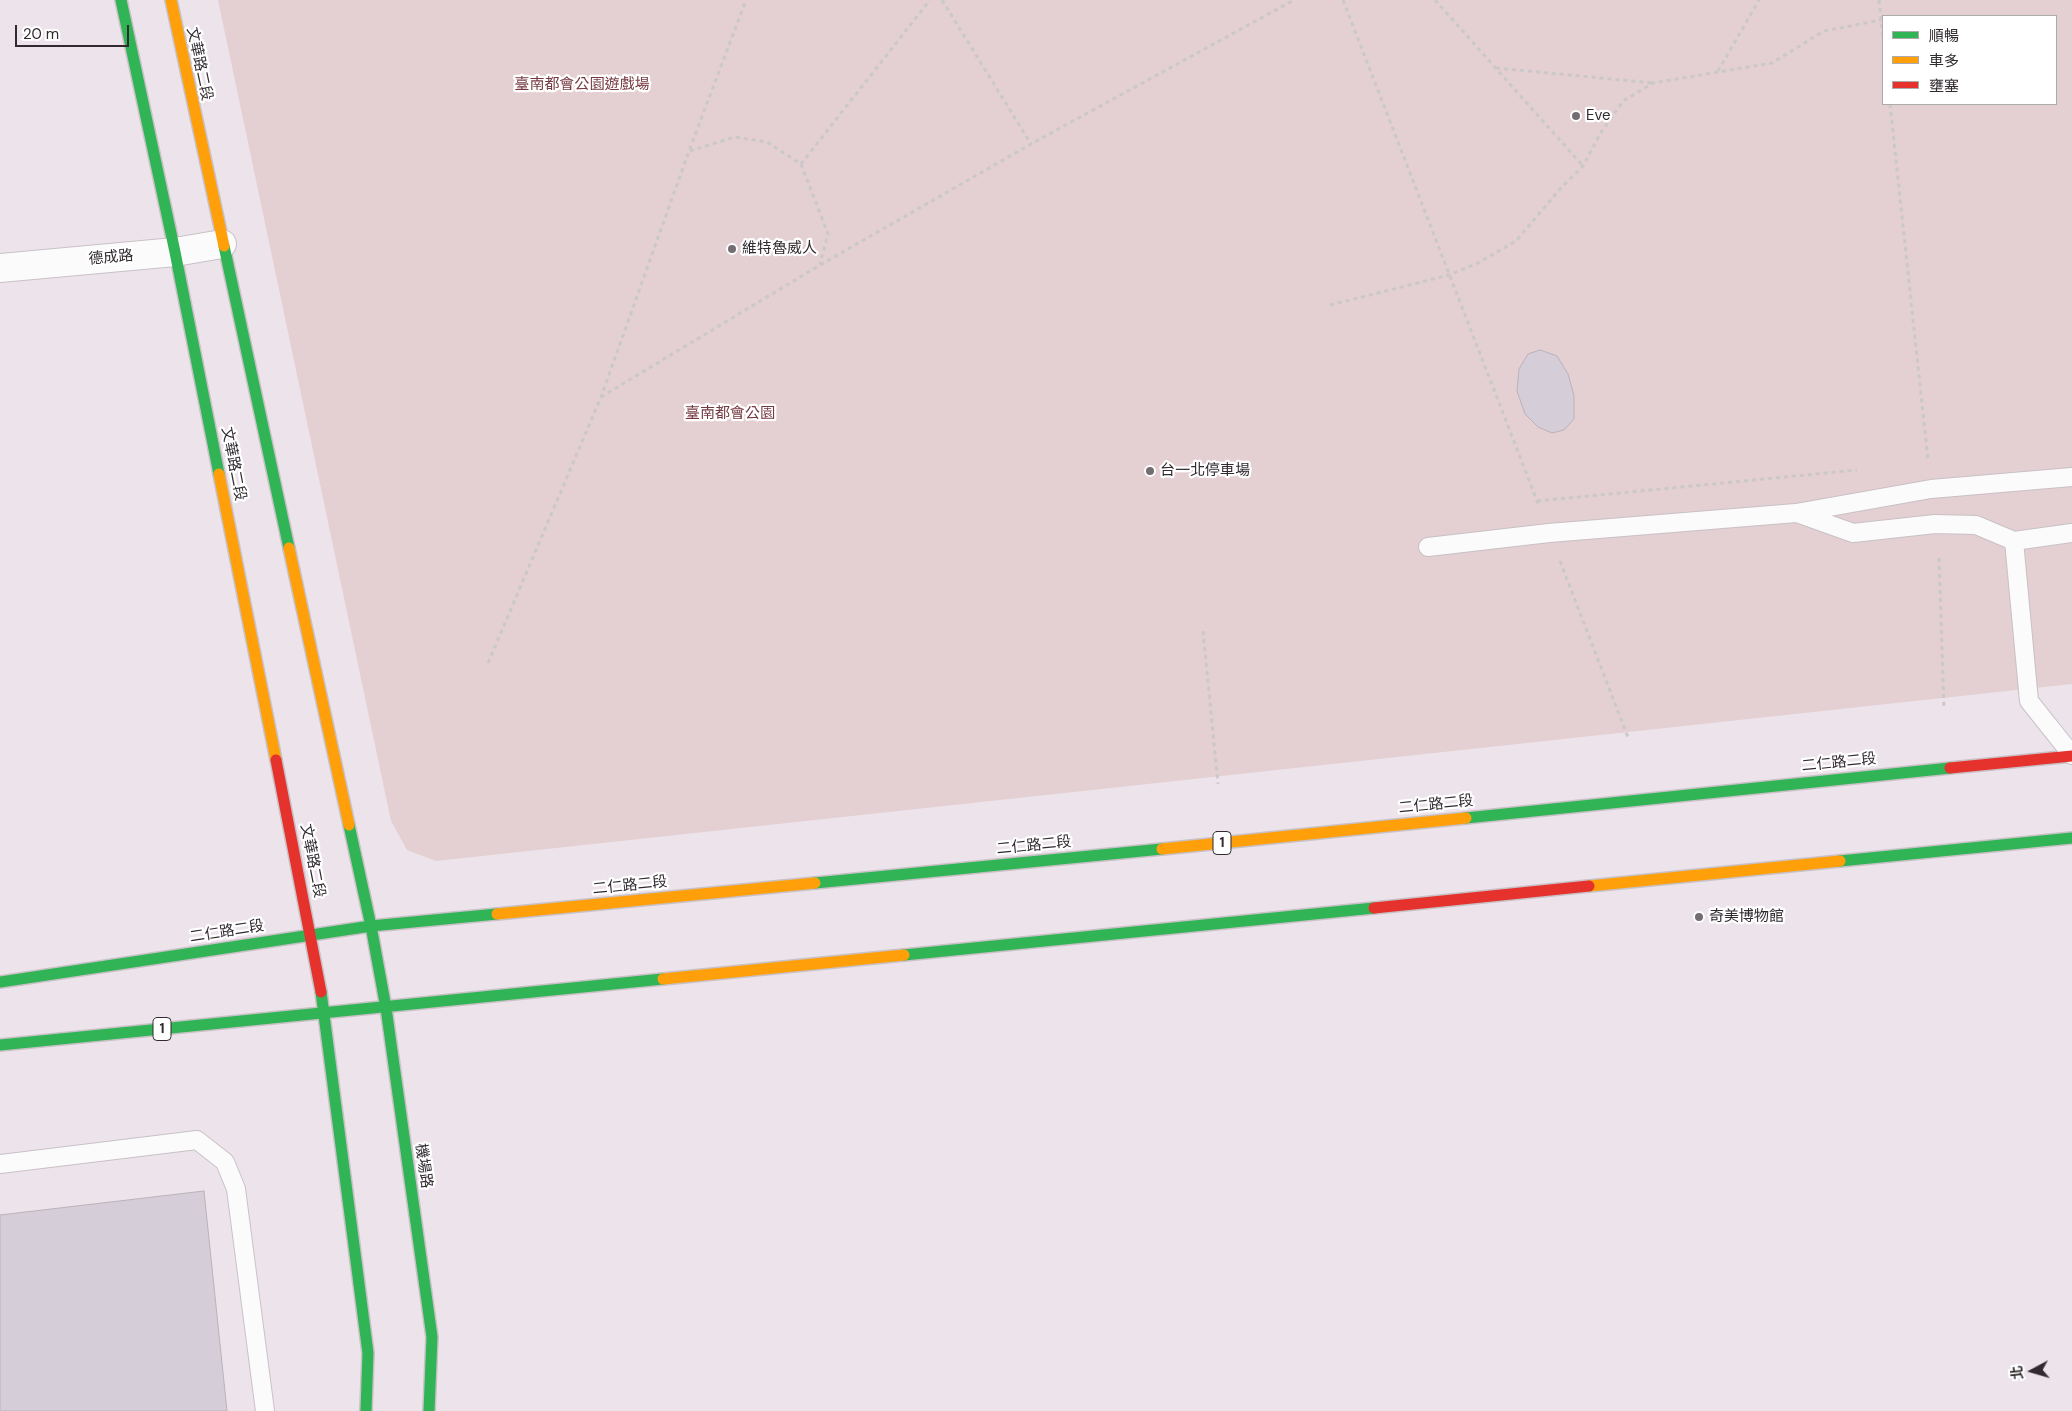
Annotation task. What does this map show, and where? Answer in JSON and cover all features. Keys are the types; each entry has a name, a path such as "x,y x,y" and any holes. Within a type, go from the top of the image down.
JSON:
{"main road":[{"name":"文華路二段","path":"121,0 176,252 311,935"},
{"name":"文華路二段","path":"170,0 371,926"},
{"name":"二仁路二段","path":"0,982 371,926 1220,843 2072,756"},
{"name":"1","path":"0,1045 324,1012 386,1008 2072,838"},
{"name":"機場路","path":"371,926 386,1008 432,1337 429,1411"},
{"path":"311,935 324,1012 368,1353 366,1411"}],"street":[{"name":"德成路","path":"0,268 176,252 222,244"}],"lane":[{"path":"1428,547 1549,533 1796,513 1931,489 2072,477"},
{"path":"1796,513 1853,533 1935,524 1976,525 2014,541 2072,533"},
{"path":"2014,541 2029,701 2072,756"},
{"path":"0,1164 197,1140 225,1162 236,1189 265,1411"}],"path":[{"path":"488,663 601,397 689,151 746,0"},
{"path":"801,164 930,0"},
{"path":"942,0 1031,144"},
{"path":"601,397 820,265 1031,144 1294,0"},
{"path":"1343,0 1629,740"},
{"path":"1435,0 1583,166"},
{"path":"1718,71 1759,0"},
{"path":"1879,0 1882,29"},
{"path":"1496,68 1653,83 1772,63 1824,31 1881,20"},
{"path":"1330,306 1450,275 1478,263 1516,241 1560,189 1583,166 1600,134 1623,101 1653,83"},
{"path":"1890,105 1928,464"},
{"path":"689,151 735,137 767,142 801,164 828,234 820,265"},
{"path":"1537,501 1860,470"},
{"path":"1939,558 1944,709"},
{"path":"1203,631 1218,784"}],"green space":[{"name":"臺南都會公園","path":"218,0 2072,0 2072,684 436,861 407,850 391,821"}],"building":[{"path":"1540,350 1557,356 1568,374 1574,396 1574,419 1564,430 1552,433 1538,427 1525,414 1517,391 1519,369 1528,354"},
{"path":"204,1191 227,1411 0,1411 0,1215"}],"traffic: fast":[{"path":"121,0 175,252 219,474"},
{"path":"224,246 289,548"},
{"path":"1466,818 1950,768"},
{"path":"349,825 371,926 386,1008 432,1337 429,1411"},
{"path":"1840,861 2072,838"},
{"path":"815,883 1162,849"},
{"path":"904,955 1374,908"},
{"path":"0,982 371,926 497,914"},
{"path":"0,1045 663,979"},
{"path":"321,992 368,1353 366,1411"}],"traffic: slow":[{"path":"171,0 224,246"},
{"path":"219,474 276,760"},
{"path":"289,548 349,825"},
{"path":"1162,849 1466,818"},
{"path":"1589,886 1840,861"},
{"path":"497,914 815,883"},
{"path":"663,979 904,955"}],"traffic: jam":[{"path":"1950,768 2072,756"},
{"path":"276,760 321,992"},
{"path":"1374,908 1589,886"}],"place":[{"name":"Eve","path":"1576,116"},
{"name":"維特魯威人","path":"732,249"},
{"name":"台一北停車場","path":"1150,471"},
{"name":"奇美博物館","path":"1699,917"}],"park label":[{"name":"臺南都會公園遊戲場","path":"582,85"}]}
